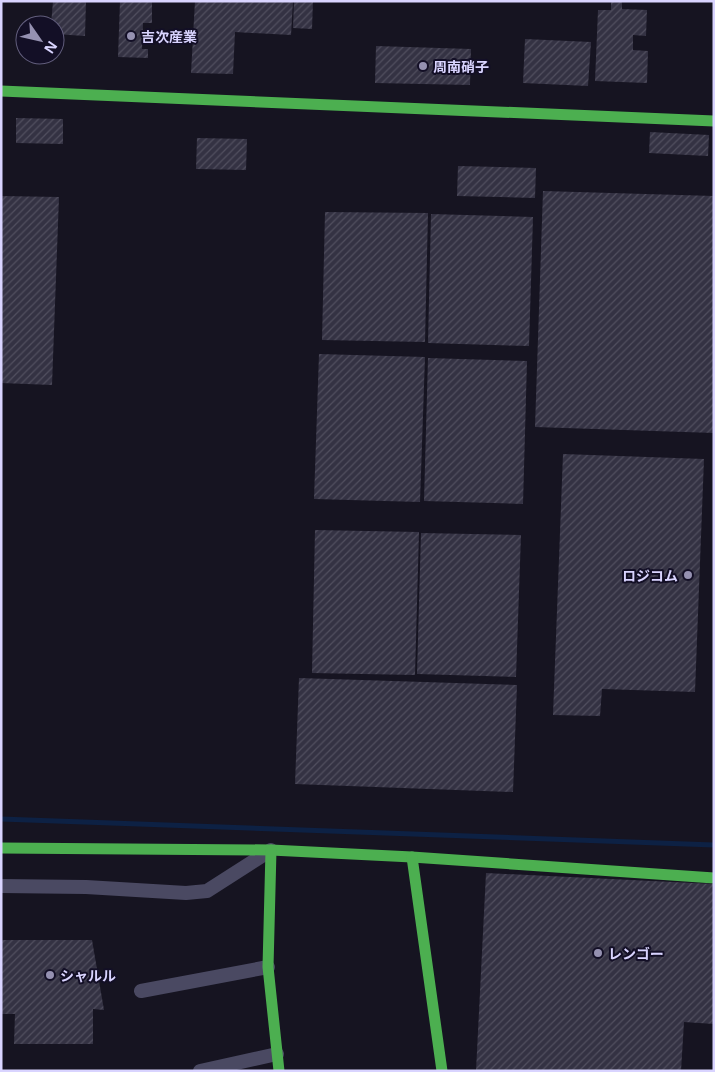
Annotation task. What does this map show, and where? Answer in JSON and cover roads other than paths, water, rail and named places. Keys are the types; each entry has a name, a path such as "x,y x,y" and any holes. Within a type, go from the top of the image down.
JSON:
{"street":[{"path":"1,91 714,121"},
{"path":"1,848 271,850 412,857 714,878"},
{"path":"1,886 86,887 186,893 207,891 271,850"},
{"path":"271,850 268,967 279,1071"},
{"path":"412,857 442,1071"},
{"path":"141,991 268,967"},
{"path":"200,1071 277,1054"}],"waterway":[{"path":"1,819 714,845"}],"place":[{"name":"吉次産業","path":"131,36"},
{"name":"周南硝子","path":"423,66"},
{"name":"ロジコム","path":"688,575"},
{"name":"レンゴー","path":"598,953"},
{"name":"シャルル","path":"50,975"}]}
